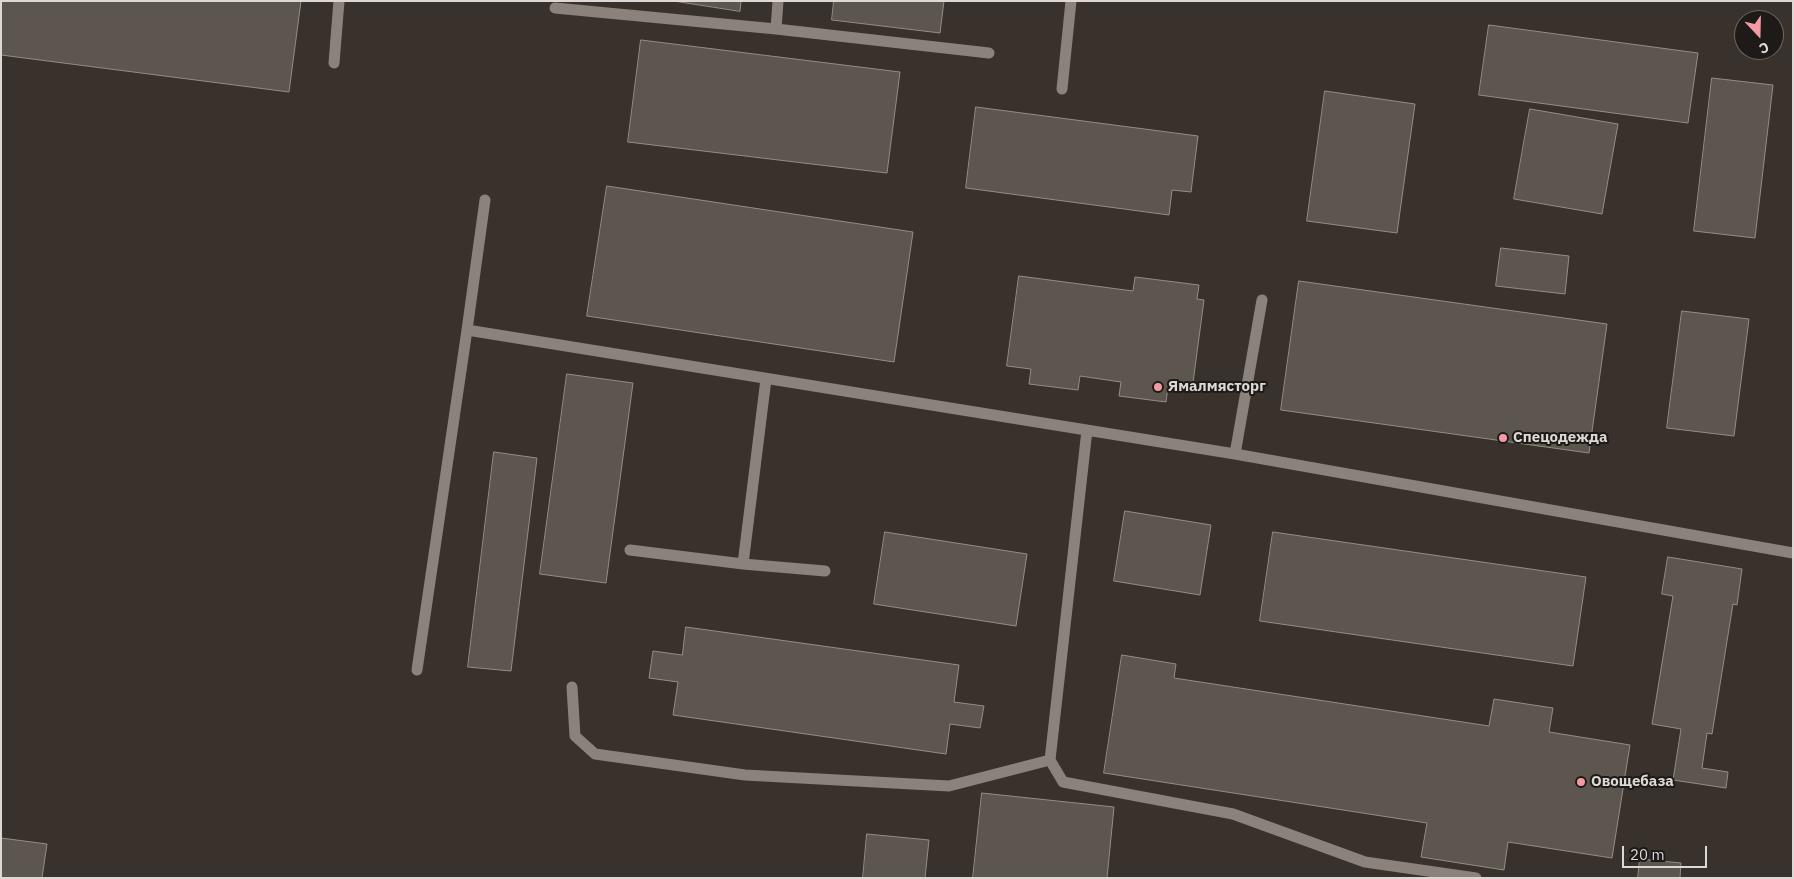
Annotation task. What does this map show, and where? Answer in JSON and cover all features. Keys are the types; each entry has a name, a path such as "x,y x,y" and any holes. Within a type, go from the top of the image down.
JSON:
{"lane":[{"path":"334,63 339,1"},
{"path":"776,29 778,1"},
{"path":"1062,89 1071,1"},
{"path":"555,8 776,29 989,53"},
{"path":"417,670 485,200"},
{"path":"1235,454 1262,300"},
{"path":"467,330 1235,454 1793,553"},
{"path":"743,564 766,379"},
{"path":"1087,430 1050,760 1063,782 1233,814 1366,862 1476,878"},
{"path":"630,550 743,564 825,571"},
{"path":"572,686 575,736 595,754 745,775 949,786 1050,760"}],"building":[{"path":"1,1 301,1 289,92 1,55"},
{"path":"674,1 741,1 740,11"},
{"path":"834,1 944,1 940,33 832,20"},
{"path":"1489,25 1698,53 1688,123 1479,95"},
{"path":"641,40 900,72 887,173 628,142"},
{"path":"1712,78 1773,85 1755,238 1694,231"},
{"path":"1325,91 1415,104 1397,233 1307,221"},
{"path":"976,107 1198,136 1191,192 1172,190 1169,215 966,188"},
{"path":"1530,109 1618,124 1602,214 1514,199"},
{"path":"607,186 913,232 894,362 587,316"},
{"path":"1501,248 1569,256 1565,294 1496,286"},
{"path":"1019,276 1133,291 1135,277 1199,285 1197,299 1204,300 1192,390 1168,387 1166,402 1119,396 1121,382 1080,376 1078,390 1029,384 1031,369 1007,366"},
{"path":"1299,281 1607,324 1589,453 1281,410"},
{"path":"1682,311 1749,319 1734,436 1667,428"},
{"path":"567,374 633,383 606,583 540,574"},
{"path":"494,452 537,458 511,671 468,667"},
{"path":"1125,511 1211,525 1200,595 1114,581"},
{"path":"885,532 1027,554 1016,626 874,604"},
{"path":"1273,532 1586,577 1573,666 1260,621"},
{"path":"1668,557 1742,569 1737,605 1733,604 1712,734 1707,733 1702,768 1728,772 1726,788 1673,780 1681,729 1652,724 1673,596 1662,594"},
{"path":"686,627 959,665 954,702 984,706 980,728 950,724 946,754 673,715 678,682 649,678 653,651 682,655"},
{"path":"1122,655 1176,664 1174,678 1489,726 1494,699 1553,708 1549,732 1630,745 1612,858 1508,842 1504,870 1421,857 1427,823 1104,773"},
{"path":"982,793 1114,807 1107,878 973,878"},
{"path":"867,834 929,840 925,878 863,878"},
{"path":"1,838 47,844 42,878 1,878"},
{"path":"1640,859 1681,863 1680,878 1638,878"}],"place":[{"name":"Ямалмясторг","path":"1158,387"},
{"name":"Спецодежда","path":"1503,438"},
{"name":"Овощебаза","path":"1581,782"}]}
